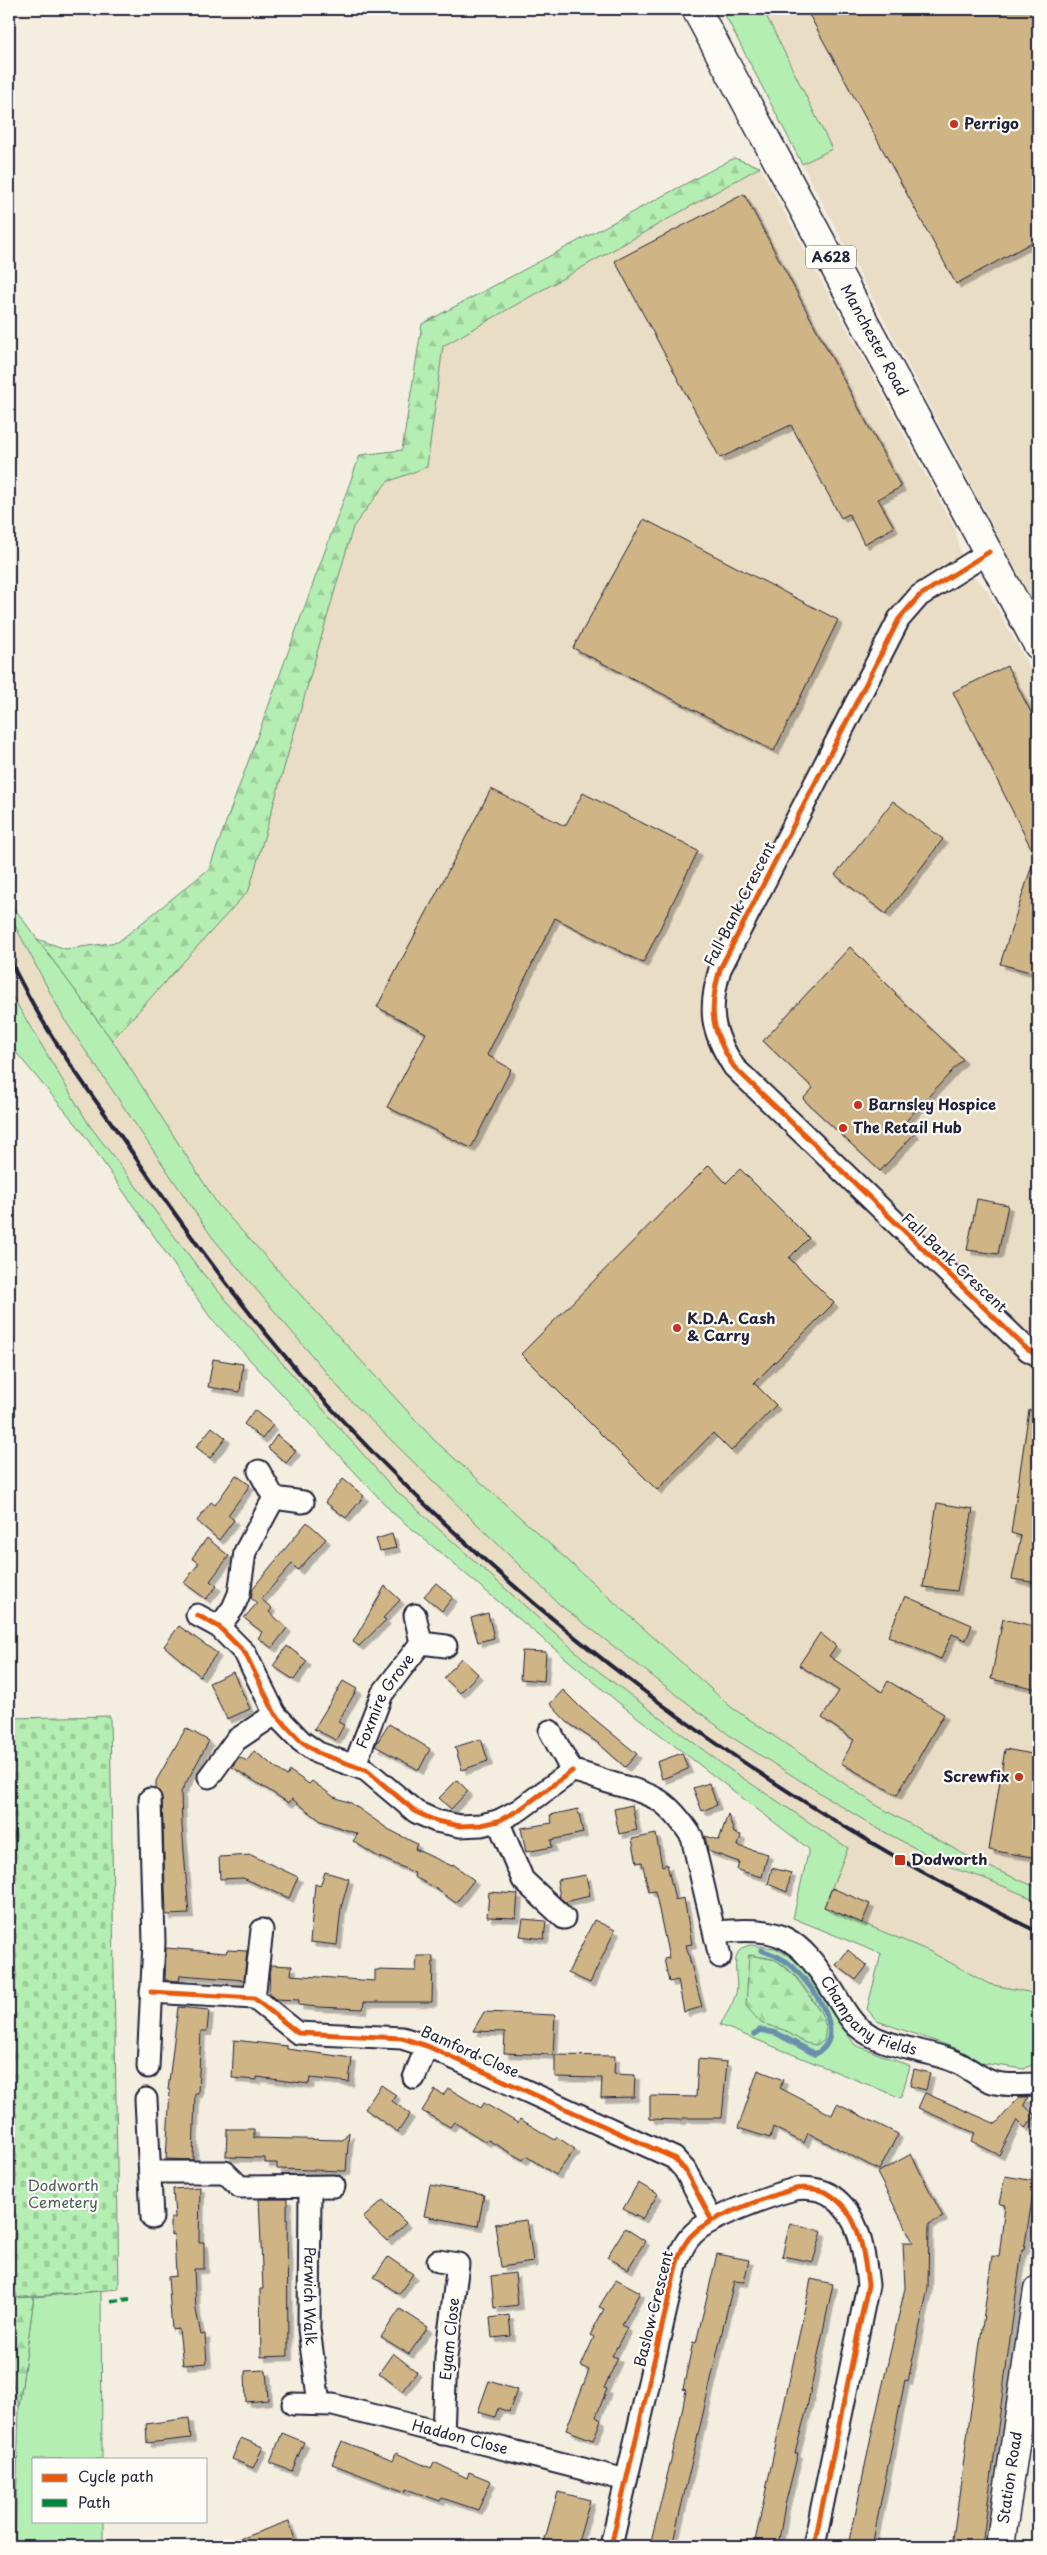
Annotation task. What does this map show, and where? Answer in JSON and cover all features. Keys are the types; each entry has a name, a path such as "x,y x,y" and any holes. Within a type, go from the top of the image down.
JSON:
{"main road":[{"name":"Manchester Road","path":"696,9 1038,645"},
{"name":"Station Road","path":"1000,2546 1038,2290"}],"street":[{"name":"Fall Bank Crescent","path":"989,552 919,596 899,620 720,969 712,995 712,1010 722,1048 734,1067 905,1234 1028,1350 1038,1355"},
{"path":"259,1471 274,1498"},
{"path":"274,1498 302,1502"},
{"path":"219,1627 233,1608 239,1594 245,1552 274,1498"},
{"path":"197,1615 219,1627 245,1653 274,1714 301,1741 318,1753 355,1764 380,1780 416,1812 436,1821 460,1826 481,1825 498,1821 519,1810 572,1770"},
{"name":"Foxmire Grove","path":"355,1764 382,1694 421,1643 415,1615"},
{"name":"Foxmire Grove","path":"421,1643 446,1646"},
{"path":"209,1778 236,1740 274,1714"},
{"path":"550,1731 572,1770 647,1792 668,1806 682,1822 692,1837 720,1957"},
{"path":"148,2067 154,1942 150,1799"},
{"path":"498,1821 524,1880 564,1918"},
{"name":"Champany Fields","path":"715,1932 750,1929 771,1931 789,1940 807,1953 855,2024 869,2035 958,2063 999,2084 1038,2084"},
{"path":"151,1992 254,1998 262,1930"},
{"name":"Bamford Close","path":"254,1998 298,2033 402,2038 427,2046 674,2158 685,2170 711,2219"},
{"name":"Bamford Close","path":"414,2078 427,2046"},
{"path":"146,2099 152,2218"},
{"path":"150,2172 225,2172 240,2187 334,2186"},
{"name":"Parwich Walk","path":"310,2186 309,2329 319,2404"},
{"name":"Baslow Crescent","path":"610,2546 682,2247 693,2233 711,2219 796,2189 812,2189 830,2194 846,2208 860,2236 868,2284 814,2546"},
{"name":"Eyam Close","path":"438,2261 458,2264 446,2357 443,2434"},
{"name":"Haddon Close","path":"293,2404 333,2406 626,2480"}],"shaded area":[{"path":"763,9 1038,9 1038,612 802,164 832,148"},
{"path":"760,167 955,529 964,566 986,589 1038,682 1038,1888 978,1862 876,1805 731,1707 434,1440 218,1205 112,1040 249,890 353,527 387,482 427,467 443,346"},
{"path":"9,914 64,1019 212,1237 346,1396 560,1605 733,1738 812,1788 955,1869 984,1878 1038,1901 1038,1997 1028,1992 989,1984 929,1951 824,1907 847,1848 726,1767 593,1667 393,1488 204,1275 90,1126 9,991"}],"green space":[{"path":"722,9 763,9 832,149 802,164"},
{"path":"734,158 760,167 443,346 427,467 387,482 353,527 249,890 112,1040 37,939 66,949 118,942 209,869 360,455 402,450 422,324"},
{"path":"9,901 112,1040 218,1205 434,1440 731,1707 876,1805 978,1862 1038,1888 1038,1901 984,1878 955,1869 875,1827 812,1788 733,1738 560,1605 346,1396 212,1237 64,1019 9,914"},
{"path":"9,991 90,1126 204,1275 393,1488 593,1667 726,1767 848,1848 824,1907 929,1951 989,1984 1028,1992 1038,1997 1038,2062 1024,2069 982,2063 958,2049 877,2021 867,2009 881,1954 793,1918 809,1849 619,1703 393,1513 210,1317 81,1130 9,1044"},
{"name":"Dodworth Cemetery","path":"110,1716 119,2289 12,2298 9,2193 9,1718"},
{"path":"750,1945 775,1948 794,1959 804,1970 855,2045 910,2066 901,2098 720,2025 736,1993 736,1958 738,1952","holes":["749,1955 767,1958 784,1965 802,1984 821,2013 805,2043 784,2030 761,2023 747,2006"]},
{"path":"749,1955 776,1960 794,1975 821,2013 826,2027 824,2041 816,2045 805,2043 784,2030 761,2023 746,2006"},
{"path":"9,2193 12,2298 34,2297 19,2407 9,2369"},
{"path":"101,2291 102,2458 32,2458 32,2522 103,2522 103,2546 15,2546 19,2407 34,2297"}],"building":[{"name":"Perrigo","path":"806,9 1038,9 1038,239 956,284"},
{"path":"744,194 901,487 878,499 894,527 864,544 849,514 841,518 791,425 720,458 615,261"},
{"path":"644,519 838,620 774,751 573,648"},
{"path":"1007,666 1038,726 1038,974 1000,964 1035,856 953,692"},
{"path":"491,789 565,826 583,793 698,851 643,963 555,918 487,1055 511,1069 471,1148 387,1107 426,1033 377,1007"},
{"path":"893,801 943,839 886,914 835,875"},
{"path":"850,947 895,994 963,1059 904,1123 915,1133 880,1171 803,1099 813,1088 763,1041"},
{"name":"K.D.A. Cash & Carry","path":"709,1165 726,1183 740,1169 809,1238 789,1258 834,1303 754,1383 776,1405 731,1451 713,1433 657,1490 521,1354"},
{"path":"977,1199 1008,1205 998,1254 967,1250"},
{"path":"213,1359 243,1364 240,1392 208,1387"},
{"path":"254,1410 273,1425 262,1439 244,1424"},
{"path":"1029,1410 1038,1411 1038,1583 1012,1579 1021,1536 1011,1533"},
{"path":"212,1427 226,1438 210,1458 196,1447"},
{"path":"277,1435 296,1451 286,1463 268,1448"},
{"path":"236,1475 250,1485 228,1515 234,1520 219,1540 197,1521 211,1502 215,1505"},
{"path":"343,1479 364,1496 346,1518 325,1502"},
{"path":"937,1503 973,1509 957,1591 923,1587"},
{"path":"307,1522 326,1539 298,1570 292,1564 261,1599 272,1608 269,1612 287,1628 272,1648 258,1638 262,1632 244,1618 257,1603 251,1598 253,1588"},
{"path":"392,1534 396,1548 380,1551 376,1539"},
{"path":"207,1538 229,1556 210,1581 217,1586 206,1599 184,1583 199,1563 192,1558"},
{"path":"436,1583 453,1597 442,1611 424,1596"},
{"path":"385,1586 400,1600 383,1618 386,1620 359,1646 353,1642"},
{"path":"905,1596 972,1625 966,1640 952,1634 941,1659 888,1636"},
{"path":"488,1613 494,1638 478,1642 471,1618"},
{"path":"1003,1619 1038,1627 1038,1689 991,1679"},
{"path":"179,1626 217,1653 200,1676 164,1646"},
{"path":"820,1633 836,1646 829,1656 882,1692 888,1681 944,1714 897,1795 841,1763 854,1740 822,1718 839,1691 799,1665"},
{"path":"287,1646 307,1661 294,1680 273,1666"},
{"path":"522,1651 546,1652 544,1681 520,1679"},
{"path":"461,1658 478,1674 460,1693 444,1678"},
{"path":"233,1672 250,1709 227,1719 209,1683"},
{"path":"343,1681 357,1689 338,1722 344,1725 336,1740 314,1729"},
{"path":"563,1690 581,1708 637,1754 625,1767 598,1743 567,1722 550,1704"},
{"path":"389,1724 430,1749 419,1770 375,1746"},
{"path":"186,1728 209,1741 181,1792 189,1914 166,1915 162,1799 156,1788 156,1781"},
{"path":"481,1739 488,1761 462,1770 455,1747"},
{"path":"1005,1749 1038,1755 1038,1858 989,1850"},
{"path":"254,1751 287,1776 290,1771 309,1784 312,1781 334,1797 351,1803 388,1829 417,1844 415,1849 452,1866 453,1864 474,1880 456,1903 432,1886 414,1877 415,1873 375,1855 353,1841 358,1834 321,1821 292,1799 289,1803 232,1767 239,1757 247,1761"},
{"path":"682,1753 688,1769 662,1779 657,1762"},
{"path":"457,1780 468,1791 451,1809 439,1798"},
{"path":"709,1783 717,1805 702,1811 693,1788"},
{"path":"632,1805 637,1830 619,1834 614,1809"},
{"path":"578,1809 583,1833 551,1840 552,1847 526,1852 521,1828 552,1823 550,1815"},
{"path":"728,1814 734,1833 741,1835 738,1846 768,1854 762,1877 737,1870 739,1862 708,1851 705,1836 719,1840"},
{"path":"656,1834 662,1866 667,1864 675,1900 684,1898 692,1944 686,1945 702,2007 684,2012 678,1980 669,1982 664,1959 669,1958 655,1891 649,1892 642,1862 637,1863 632,1839"},
{"path":"251,1855 298,1877 289,1898 243,1878 220,1879 219,1857"},
{"path":"772,1868 791,1873 787,1892 768,1884"},
{"path":"325,1872 349,1879 341,1908 337,1945 310,1942 315,1884 320,1886"},
{"path":"586,1875 590,1896 565,1902 560,1898 557,1880"},
{"path":"832,1888 870,1904 862,1923 824,1907"},
{"path":"489,1892 518,1894 516,1918 487,1917"},
{"path":"523,1919 546,1921 544,1939 520,1936"},
{"path":"594,1920 615,1930 590,1983 568,1973"},
{"path":"166,1948 226,1953 227,1950 247,1951 244,1980 180,1975 179,1981 165,1980"},
{"path":"848,1950 867,1966 856,1980 836,1965"},
{"path":"417,1956 433,1956 432,2002 364,2002 363,2009 318,2007 298,2005 299,2000 275,1999 269,1994 270,1965 292,1966 291,1975 375,1981 375,1970 416,1971"},
{"path":"178,2007 209,2010 207,2031 201,2031 198,2093 195,2093 193,2160 166,2159 170,2090 168,2090"},
{"path":"484,2012 555,2015 553,2055 504,2053 505,2032 473,2031"},
{"path":"234,2040 287,2046 287,2049 352,2058 349,2082 310,2078 309,2084 257,2077 257,2080 232,2078"},
{"path":"555,2055 615,2056 614,2074 635,2075 634,2097 601,2098 602,2078 555,2077"},
{"path":"698,2059 727,2062 722,2118 650,2119 650,2096 696,2097"},
{"path":"914,2069 930,2073 926,2090 910,2086"},
{"path":"758,2070 783,2080 780,2088 832,2115 837,2104 898,2134 879,2170 808,2133 804,2143 773,2127 770,2138 738,2128"},
{"path":"381,2085 396,2095 392,2101 410,2114 398,2132 365,2109"},
{"path":"448,2088 481,2108 484,2103 518,2123 520,2119 555,2140 557,2137 575,2149 556,2175 526,2156 523,2160 488,2140 486,2142 454,2122 450,2127 422,2111 435,2090 443,2095"},
{"path":"925,2093 996,2124 1019,2097 1028,2097 1024,2105 1036,2116 1025,2128 1017,2120 999,2155 971,2141 975,2133 918,2108"},
{"path":"227,2129 254,2129 254,2138 343,2140 349,2132 346,2171 277,2169 277,2163 265,2163 265,2158 226,2157"},
{"path":"911,2154 943,2217 929,2224 928,2288 908,2381 905,2380 872,2546 849,2546 871,2436 905,2288 903,2242 913,2242 877,2173"},
{"path":"1005,2176 1035,2181 1024,2250 1022,2250 982,2546 952,2546 992,2256 999,2257 1005,2205 999,2204"},
{"path":"638,2183 658,2194 642,2219 623,2209"},
{"path":"430,2185 484,2195 478,2226 424,2216"},
{"path":"200,2187 199,2242 204,2242 204,2269 194,2269 196,2310 201,2335 205,2334 207,2363 183,2365 179,2329 172,2330 168,2277 176,2276 174,2234 171,2235 171,2218 175,2218 173,2189"},
{"path":"259,2199 287,2199 288,2356 261,2357 260,2289 263,2289"},
{"path":"383,2200 406,2223 387,2241 363,2218"},
{"path":"527,2220 533,2262 501,2267 495,2224"},
{"path":"790,2223 822,2231 813,2262 782,2256"},
{"path":"625,2228 645,2241 628,2269 607,2257"},
{"path":"717,2254 749,2260 744,2282 734,2281 672,2546 650,2546 679,2427 686,2390 683,2389 693,2342 696,2343"},
{"path":"388,2257 413,2274 399,2294 374,2277"},
{"path":"515,2273 518,2305 494,2308 491,2276"},
{"path":"616,2279 640,2292 622,2325 627,2328 612,2356 618,2358 604,2388 607,2389 596,2417 601,2420 593,2440 566,2430 589,2370 581,2366 594,2337 590,2335 604,2309 599,2307"},
{"path":"811,2279 833,2284 806,2412 795,2453 798,2453 785,2505 778,2546 754,2546"},
{"path":"400,2309 428,2327 409,2354 381,2337"},
{"path":"509,2315 511,2336 492,2338 490,2318"},
{"path":"393,2353 417,2372 402,2391 379,2373"},
{"path":"266,2370 268,2400 246,2402 245,2371"},
{"path":"489,2381 517,2390 509,2412 498,2408 495,2417 478,2412"},
{"path":"189,2418 191,2438 147,2443 146,2424"},
{"path":"282,2433 304,2442 292,2471 270,2463"},
{"path":"241,2438 263,2447 253,2468 232,2459"},
{"path":"342,2441 393,2461 396,2453 431,2468 434,2462 467,2478 469,2472 491,2481 478,2510 442,2498 440,2501 406,2489 405,2492 332,2464"},
{"path":"558,2492 590,2500 577,2546 543,2546"},
{"path":"289,2521 297,2546 225,2546 225,2544"}],"waterway":[{"path":"754,2034 760,2030 776,2033 815,2054 825,2046 830,2035 829,2023 824,2010 800,1974 789,1963 761,1950"}],"railway":[{"path":"9,959 64,1055 215,1269 309,1384 388,1468 470,1547 557,1622 647,1693 740,1760 837,1822 936,1879 1038,1932"}],"marked path":[{"path":"111,2301 130,2299"}],"cycle path":[{"path":"989,552 919,596 899,619 720,969 713,1009 716,1031 734,1067 1028,1350 1038,1355"},
{"path":"197,1615 219,1627 245,1653 275,1714 301,1741 318,1753 366,1770 416,1812 436,1821 460,1826 481,1825 498,1821 519,1810 572,1771"},
{"path":"151,1992 254,1998 298,2033 402,2038 427,2046 674,2158 685,2170 711,2219"},
{"path":"611,2546 676,2266 683,2248 694,2233 713,2220 772,2196 804,2188 819,2190 832,2196 849,2214 859,2236 865,2260 868,2285 814,2546"}],"place":[{"name":"Perrigo","path":"954,124"},
{"name":"Barnsley Hospice","path":"858,1105"},
{"name":"The Retail Hub","path":"843,1128"},
{"name":"K.D.A. Cash & Carry","path":"677,1328"},
{"name":"Screwfix","path":"1019,1777"},
{"name":"Dodworth","path":"900,1860"}]}
